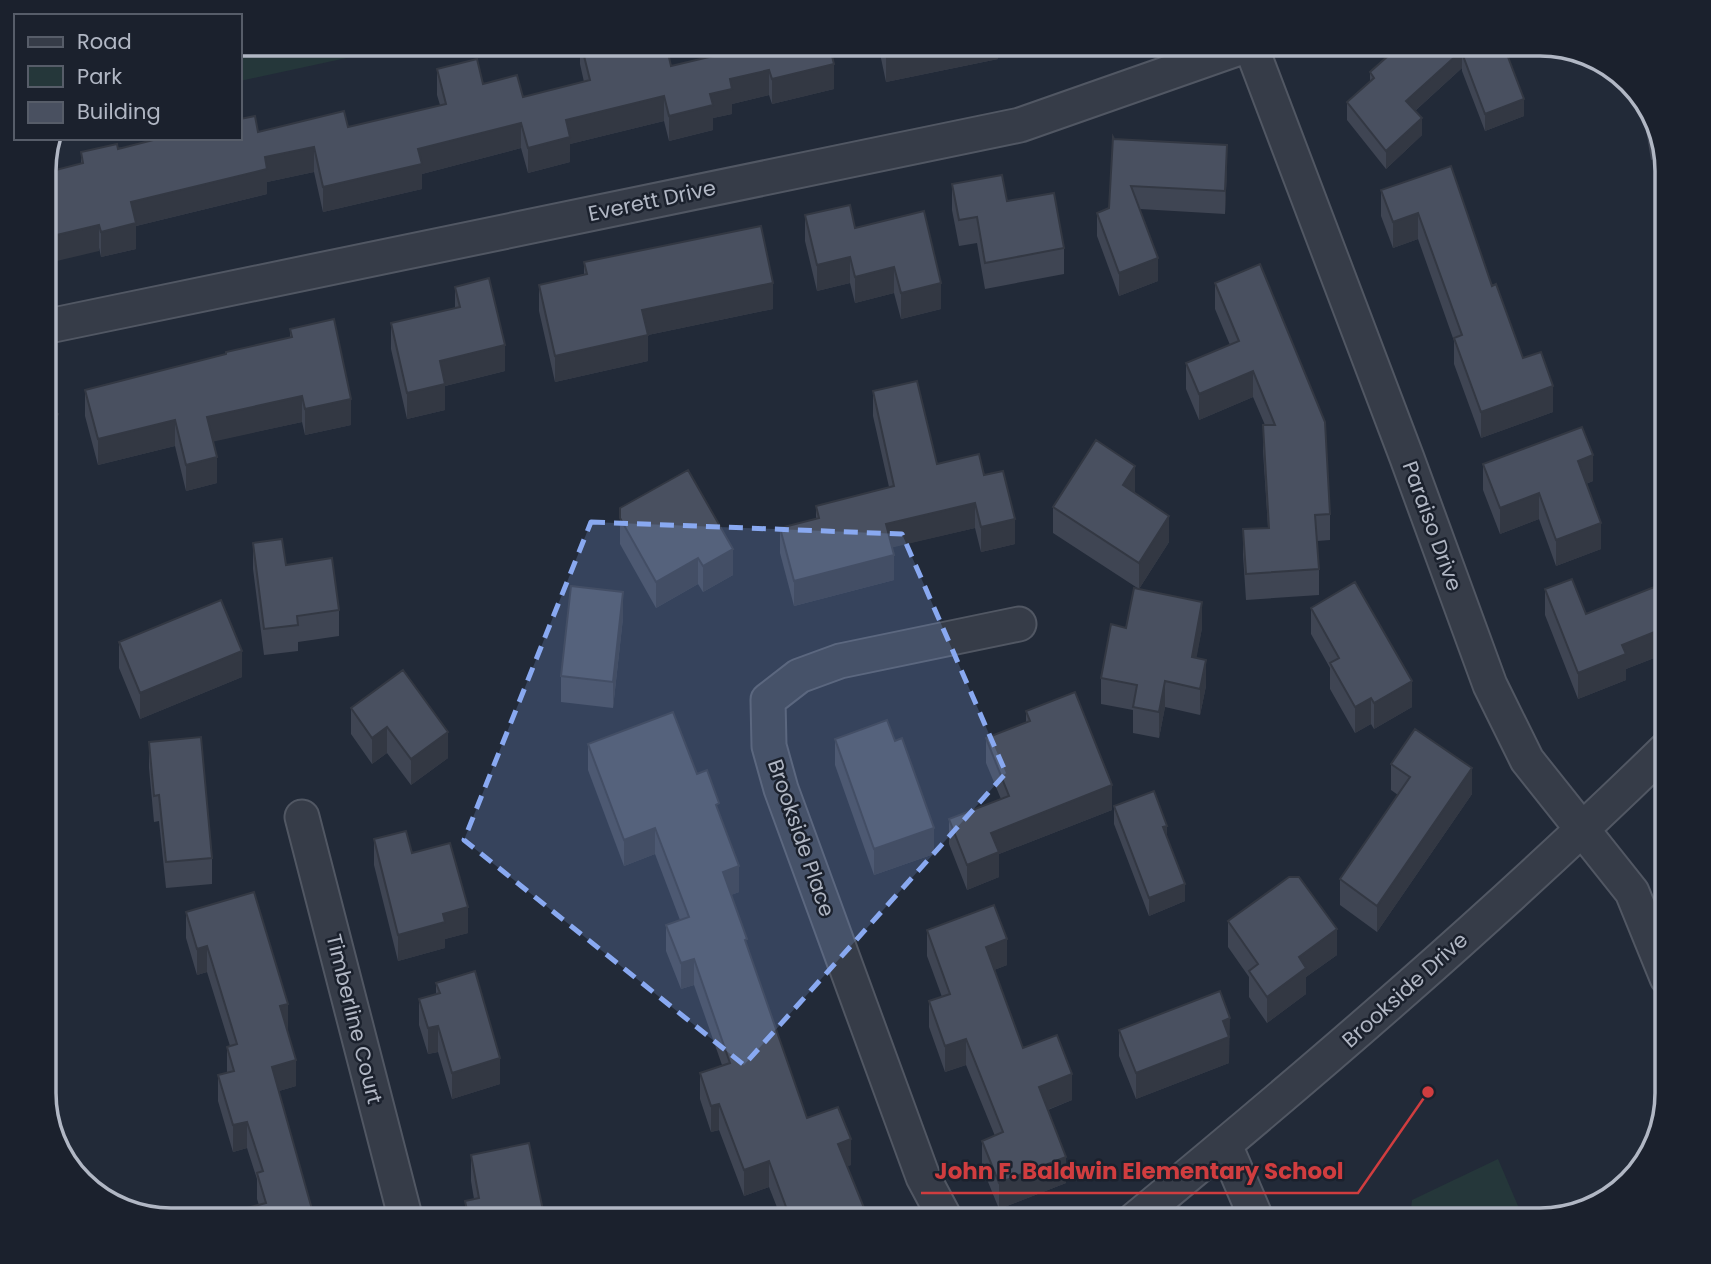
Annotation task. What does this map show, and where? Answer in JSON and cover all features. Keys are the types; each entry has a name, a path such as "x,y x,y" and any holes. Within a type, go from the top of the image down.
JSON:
{"street":[{"name":"Everett Drive","path":"56,325 1020,125 1216,56"},
{"name":"Paraiso Drive","path":"1255,56 1490,685 1527,760 1632,892 1655,949"},
{"name":"Brookside Place","path":"940,1208 923,1177 781,789 769,746 768,699 800,676 840,661 1019,624"},
{"name":"Brookside Drive","path":"1149,1208 1335,1054 1584,830 1655,760"},
{"name":"Timberline Court","path":"302,817 403,1208"},
{"path":"1225,1145 1252,1208"}],"highlighted area":[{"path":"591,522 902,534 1006,773 744,1065 464,840"}],"green space":[{"path":"242,56 356,56 242,81"},
{"path":"1498,1159 1519,1208 1411,1208 1412,1200"}],"building":[{"path":"584,56 669,56 671,66 713,56 832,56 834,64 772,79 769,70 730,79 732,89 710,94 713,105 669,116 664,96 566,120 570,137 528,148 521,123 418,149 422,164 323,187 314,147 265,157 267,169 131,202 136,223 101,232 99,225 56,235 56,170 83,163 81,152 117,144 118,149 153,140 242,140 242,119 255,116 258,132 344,111 348,127 446,104 437,69 477,59 483,84 517,75 523,97 590,80"},
{"path":"1388,56 1456,56 1406,101 1422,118 1386,151 1347,102 1374,78 1370,72"},
{"path":"1463,56 1508,56 1524,99 1485,114"},
{"path":"1113,137 1227,145 1225,191 1131,186 1158,258 1119,273 1097,213 1109,208"},
{"path":"1451,166 1492,286 1496,284 1523,358 1541,352 1553,386 1481,412 1454,338 1462,335 1418,213 1393,222 1381,190"},
{"path":"1002,175 1007,201 1054,193 1064,248 985,263 977,217 959,220 952,184"},
{"path":"850,205 855,228 924,211 941,283 901,293 894,267 855,277 850,257 817,265 805,215"},
{"path":"761,226 773,283 642,310 648,335 555,356 539,285 587,274 584,262"},
{"path":"1260,264 1325,422 1330,514 1315,515 1319,569 1246,574 1243,529 1269,528 1263,425 1275,425 1253,371 1199,394 1186,363 1239,341 1215,283"},
{"path":"489,278 505,345 440,361 445,384 407,393 391,323 460,307 455,287"},
{"path":"334,319 351,399 305,409 302,396 207,417 217,457 186,465 175,420 98,439 85,390 292,337 290,329"},
{"path":"917,381 937,464 979,454 984,475 1003,471 1015,519 981,527 975,503 886,524 894,555 794,581 780,528 819,518 816,506 894,486 873,391"},
{"path":"1582,427 1593,455 1578,461 1601,523 1556,540 1539,493 1500,508 1483,464"},
{"path":"1096,440 1135,466 1123,485 1169,516 1139,563 1053,507"},
{"path":"688,470 733,549 703,566 698,558 656,582 620,518 620,508"},
{"path":"282,539 286,565 332,558 339,610 297,616 298,625 264,629 253,543"},
{"path":"1572,579 1586,614 1655,587 1655,632 1622,645 1626,654 1578,673 1545,589"},
{"path":"1355,582 1412,681 1374,703 1371,698 1355,707 1330,663 1339,658 1311,608"},
{"path":"571,586 623,592 613,682 561,676"},
{"path":"1134,588 1202,602 1192,657 1206,660 1200,689 1165,681 1159,712 1133,707 1137,685 1101,678 1111,624 1126,628"},
{"path":"221,600 242,651 140,693 119,642"},
{"path":"403,670 448,732 411,759 387,727 372,738 351,708"},
{"path":"1075,692 1112,785 991,833 999,852 967,865 949,819 1009,796 986,738 1030,721 1026,711"},
{"path":"673,712 697,774 707,770 719,803 716,805 739,866 723,872 807,1118 838,1107 851,1139 838,1144 864,1208 786,1208 769,1161 744,1170 719,1104 711,1106 700,1073 730,1063 694,959 681,963 666,925 689,917 655,828 624,840 588,744"},
{"path":"887,720 895,741 902,738 934,828 874,849 835,739"},
{"path":"1415,729 1472,768 1377,906 1340,879 1410,777 1391,764"},
{"path":"201,737 212,858 166,862 159,795 154,796 149,742"},
{"path":"1154,791 1167,826 1163,827 1185,884 1149,898 1114,806"},
{"path":"406,831 412,853 450,843 468,907 443,914 445,922 398,935 374,839"},
{"path":"1289,877 1299,877 1337,929 1299,957 1306,968 1267,997 1249,971 1258,964 1228,921"},
{"path":"254,892 288,1004 280,1006 296,1060 272,1067 312,1208 247,1208 266,1203 257,1173 263,1171 247,1122 233,1125 218,1075 234,1071 227,1047 237,1044 207,946 197,949 186,912"},
{"path":"994,905 1007,939 986,947 1023,1048 1057,1035 1072,1074 1039,1087 1066,1157 999,1183 982,1141 1003,1132 966,1039 945,1046 929,1001 950,994 927,930"},
{"path":"475,971 500,1058 452,1073 438,1026 428,1028 419,999 440,993 436,983"},
{"path":"1220,991 1230,1018 1223,1021 1229,1037 1136,1073 1119,1030"},
{"path":"529,1143 543,1208 466,1208 465,1201 479,1198 471,1155"}],"place":[{"name":"John F. Baldwin Elementary School","path":"1428,1092"}]}
